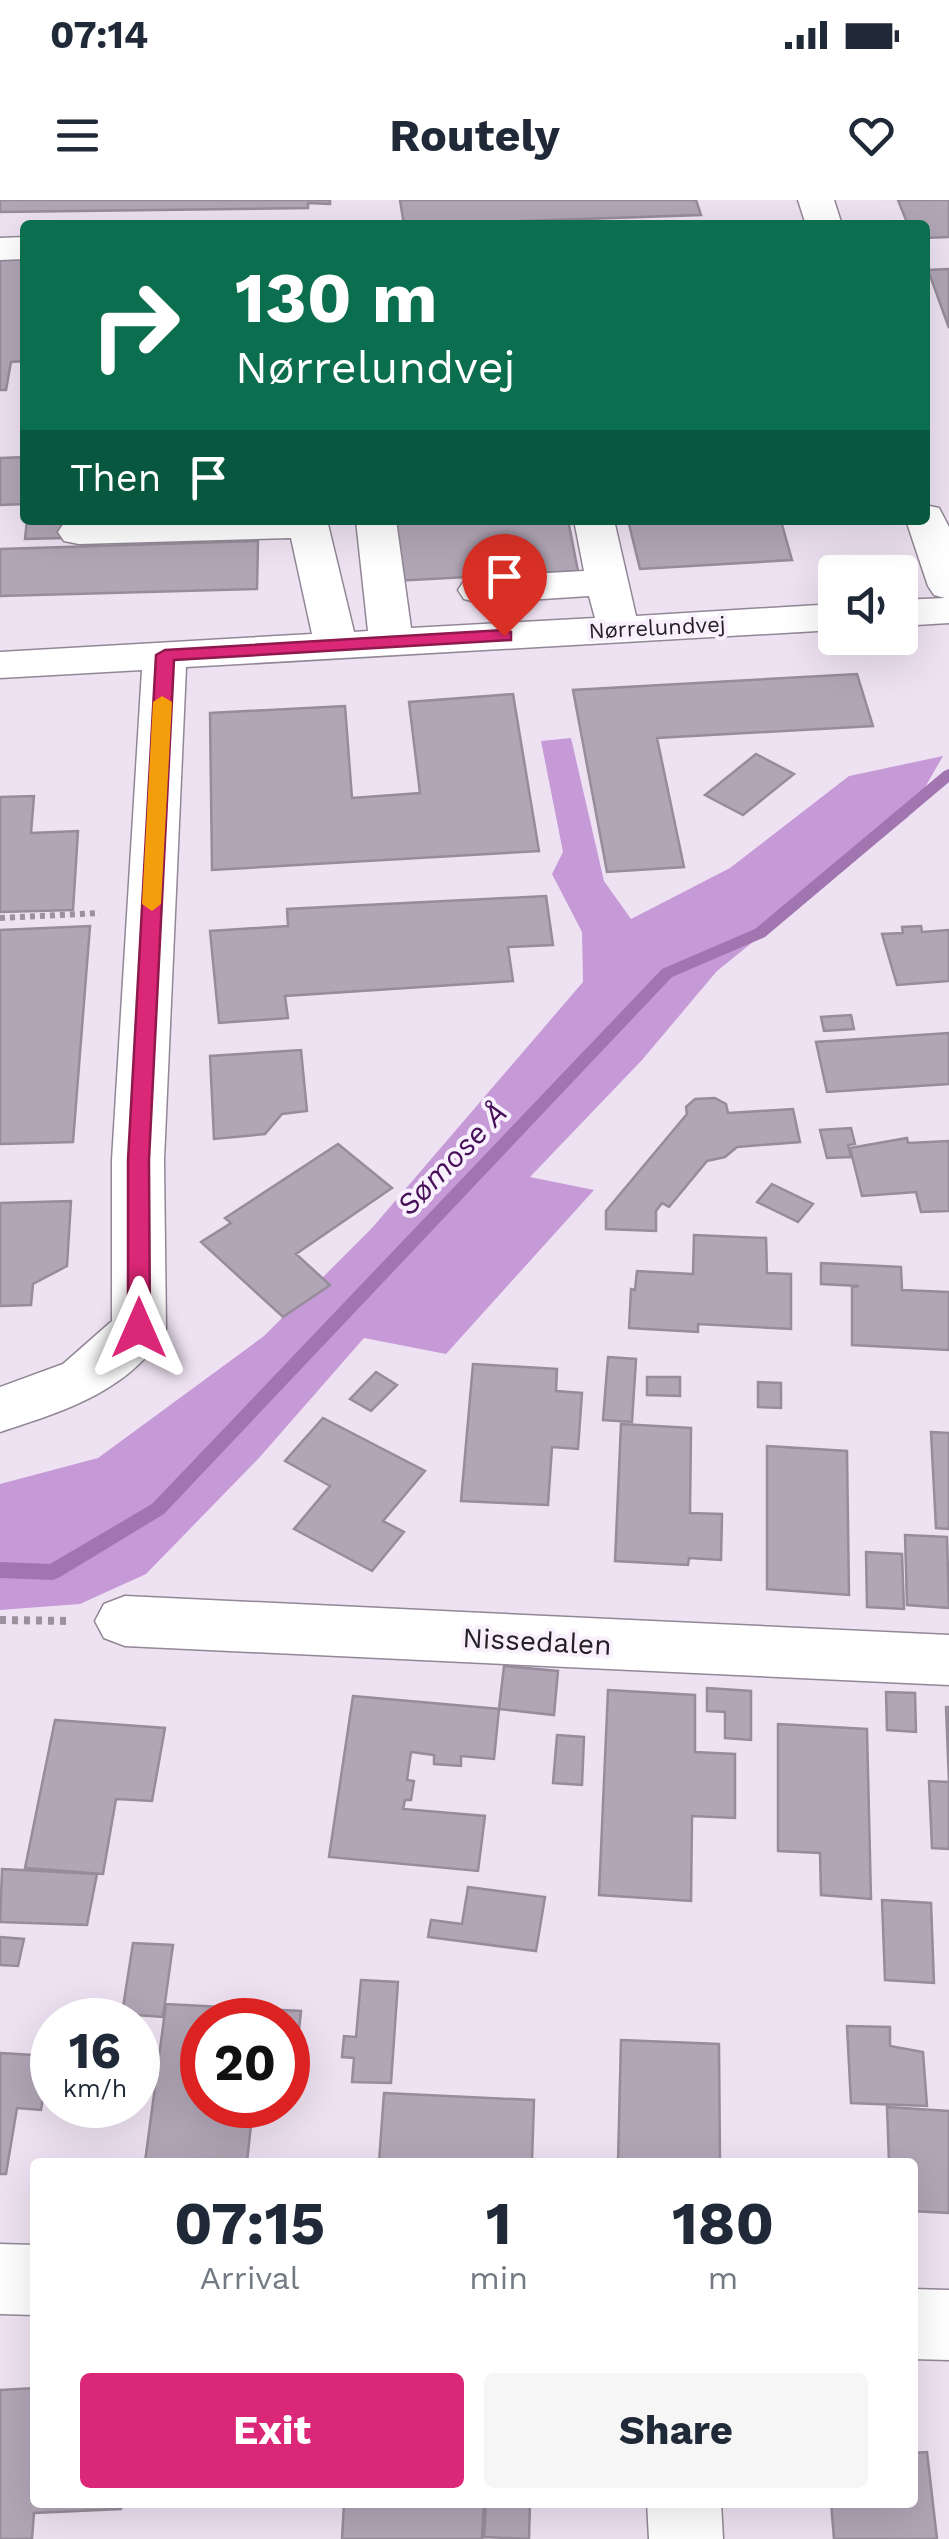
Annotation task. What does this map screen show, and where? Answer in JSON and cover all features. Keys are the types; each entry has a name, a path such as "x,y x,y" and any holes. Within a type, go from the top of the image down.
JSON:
{"street":[{"path":"80,532 239,525"},
{"path":"308,525 336,646"},
{"path":"377,525 391,642"},
{"path":"595,525 618,629"},
{"path":"928,525 949,586"},
{"path":"480,590 608,582"},
{"path":"918,612 949,610"},
{"name":"Nørrelundvej","path":"0,664 818,618"},
{"path":"0,1410 83,1379 139,1328 138,1160 165,655"},
{"name":"Nissedalen","path":"126,1621 949,1660"},
{"path":"0,2279 30,2280"},
{"path":"918,2324 949,2325"},
{"path":"684,2508 686,2539"}],"path":[{"path":"0,918 151,911"},
{"path":"0,1620 126,1621"}],"shaded area":[{"path":"571,738 604,881 631,919 730,868 849,776 943,756 908,817 717,971 642,1060 530,1177 594,1190 446,1354 364,1338 259,1458 146,1574 80,1604 0,1610 0,1484 98,1458 264,1336 372,1228 583,982 582,932 552,874 563,852 541,741"}],"building":[{"path":"0,200 330,200 330,204 308,203 308,208 0,212"},
{"path":"400,200 696,200 701,215 552,220 403,220"},
{"path":"898,200 949,200 949,237 930,238 930,220 906,220"},
{"path":"20,259 20,361 11,362 6,390 0,390 0,260"},
{"path":"949,269 949,328 930,276 930,270"},
{"path":"20,457 20,504 0,505 0,458"},
{"path":"26,525 65,525 63,538 25,539"},
{"path":"387,525 569,525 578,571 394,581"},
{"path":"629,525 782,525 792,560 640,569"},
{"path":"258,541 257,589 0,596 0,549"},
{"path":"857,674 873,726 657,738 684,867 607,872 573,690"},
{"path":"513,694 539,851 212,870 210,713 345,706 352,798 420,793 409,702"},
{"path":"756,754 794,774 743,815 705,795"},
{"path":"34,796 31,833 78,831 73,910 0,912 0,797"},
{"path":"546,896 553,945 508,947 513,981 285,996 288,1018 219,1023 210,931 288,926 287,909"},
{"path":"90,926 73,1142 0,1144 0,930"},
{"path":"921,926 922,932 949,930 949,981 897,985 882,934 903,933 902,927"},
{"path":"851,1015 854,1029 824,1031 821,1017"},
{"path":"949,1033 949,1084 827,1092 816,1042"},
{"path":"301,1050 307,1111 282,1114 265,1134 214,1139 210,1056"},
{"path":"715,1098 726,1104 728,1113 793,1109 800,1142 737,1147 725,1157 707,1161 669,1207 662,1203 656,1211 656,1231 606,1229 606,1211 687,1114 686,1107 695,1099"},
{"path":"851,1128 855,1144 848,1145 851,1157 827,1158 820,1130"},
{"path":"907,1138 908,1143 949,1141 949,1211 921,1212 916,1192 862,1196 850,1148"},
{"path":"338,1144 392,1188 296,1254 330,1285 283,1317 201,1242 231,1223 225,1218"},
{"path":"772,1184 813,1204 798,1222 757,1202"},
{"path":"71,1201 67,1266 33,1284 31,1305 0,1306 0,1203"},
{"path":"694,1235 766,1238 767,1273 791,1274 791,1329 698,1324 698,1332 629,1328 631,1289 635,1290 637,1271 693,1274"},
{"path":"821,1263 901,1267 902,1290 949,1292 949,1350 852,1345 852,1287 859,1286 821,1284"},
{"path":"608,1357 636,1359 632,1422 603,1420"},
{"path":"473,1364 557,1369 556,1391 582,1393 578,1449 552,1447 548,1505 461,1501"},
{"path":"376,1372 397,1385 371,1411 350,1399"},
{"path":"647,1377 680,1377 680,1396 647,1395"},
{"path":"758,1382 781,1383 781,1408 758,1407"},
{"path":"323,1418 425,1471 383,1521 404,1532 372,1571 294,1529 330,1486 285,1461"},
{"path":"621,1424 691,1428 690,1513 722,1514 721,1560 689,1558 688,1565 615,1561"},
{"path":"931,1432 949,1433 949,1529 936,1528"},
{"path":"767,1446 847,1451 849,1595 767,1589"},
{"path":"905,1535 947,1537 949,1608 907,1605"},
{"path":"866,1552 902,1554 904,1609 867,1607"},
{"path":"504,1666 558,1671 554,1715 499,1709"},
{"path":"707,1688 751,1691 751,1740 725,1738 725,1712 707,1711"},
{"path":"608,1690 695,1695 695,1752 735,1754 735,1818 692,1816 691,1901 599,1895"},
{"path":"886,1692 915,1693 916,1732 887,1730"},
{"path":"353,1696 499,1709 494,1759 461,1756 461,1766 434,1764 434,1755 411,1752 407,1780 414,1781 411,1800 405,1800 403,1809 485,1816 478,1871 329,1857"},
{"path":"946,1707 949,1707 949,1782"},
{"path":"55,1720 165,1728 152,1801 116,1799 103,1874 25,1868"},
{"path":"778,1724 867,1729 871,1899 821,1895 820,1853 778,1851"},
{"path":"557,1735 584,1737 582,1785 553,1783"},
{"path":"929,1781 949,1782 949,1849 932,1848"},
{"path":"2,1869 97,1874 87,1925 0,1922"},
{"path":"468,1887 545,1897 536,1951 428,1937 431,1920 462,1924"},
{"path":"882,1900 931,1903 934,1983 885,1980"},
{"path":"0,1937 24,1939 18,1966 0,1965"},
{"path":"133,1943 173,1945 163,2017 160,1998 124,1998"},
{"path":"361,1980 398,1982 391,2083 352,2082 354,2058 342,2057 344,2036 356,2037"},
{"path":"166,2004 180,2005 180,2128 251,2128 247,2158 146,2158 150,2128 160,2128 160,2049"},
{"path":"847,2026 890,2027 890,2046 923,2052 927,2106 851,2103"},
{"path":"621,2040 719,2044 720,2158 618,2158"},
{"path":"0,2053 30,2055 30,2109 17,2108 6,2174 0,2174"},
{"path":"384,2093 534,2100 532,2158 379,2158"},
{"path":"887,2107 949,2111 949,2213 918,2211 918,2158 889,2158"},
{"path":"30,2388 30,2508 121,2509 34,2513 32,2539 0,2539 0,2390"},
{"path":"927,2452 937,2539 834,2539 831,2508 918,2508 918,2453"},
{"path":"344,2508 484,2508 482,2539 342,2539"},
{"path":"486,2508 530,2508 529,2539 484,2537"}],"waterway":[{"name":"Sømose Å","path":"0,1570 53,1572 158,1509 667,973 760,933 949,774"}],"slow traffic":[{"path":"152,904 162,702"}],"route":[{"path":"139,1328 138,1160 165,655 504,636"}]}
